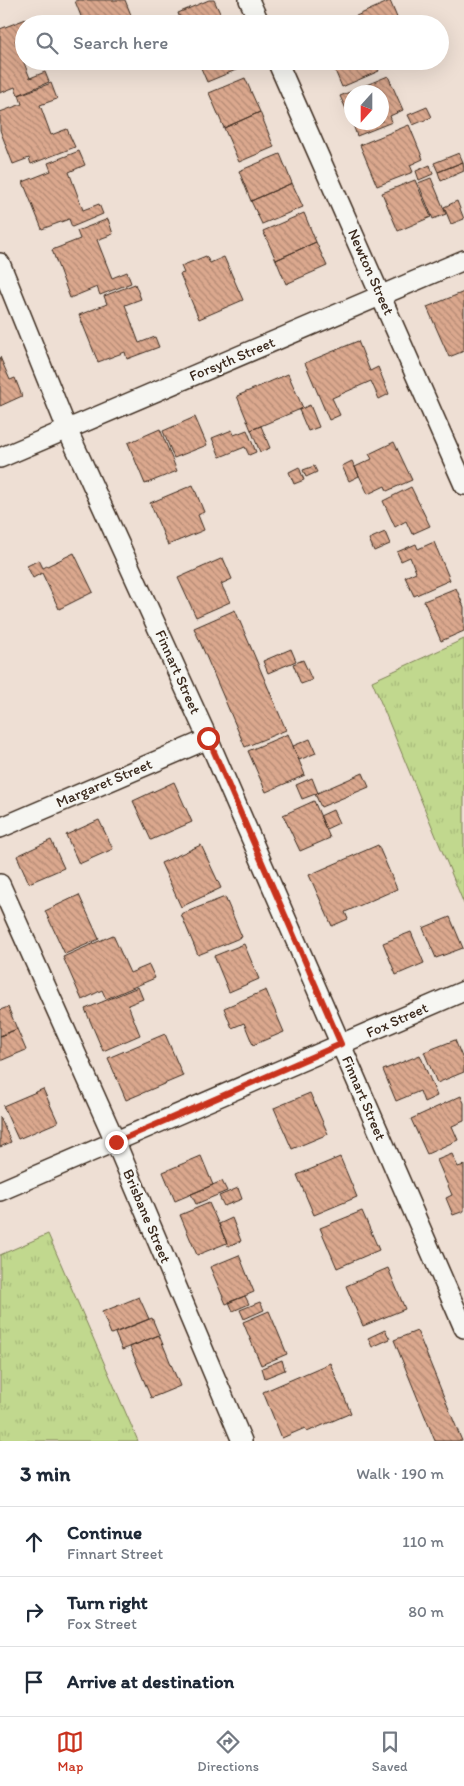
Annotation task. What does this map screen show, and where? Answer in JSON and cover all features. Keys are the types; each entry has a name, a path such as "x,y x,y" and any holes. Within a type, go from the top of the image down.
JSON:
{"street":[{"path":"249,0 256,15"},
{"name":"Newton Street","path":"280,70 382,295 464,484"},
{"name":"Forsyth Street","path":"0,458 464,260"},
{"name":"Finnart Street","path":"0,263 67,429 208,738 464,1328"},
{"name":"Margaret Street","path":"0,828 208,738"},
{"name":"Brisbane Street","path":"0,884 116,1142 242,1441"},
{"name":"Fox Street","path":"0,1191 464,991"}],"green space":[{"path":"464,639 464,904 372,681"},
{"path":"48,1234 138,1441 0,1441 0,1255"}],"building":[{"path":"125,0 131,15 80,15 75,1"},
{"path":"209,0 214,0 221,15 179,15 178,13"},
{"path":"390,1 396,15 358,15"},
{"path":"15,23 15,70 27,70 30,78 45,72 49,82 18,95 15,87 0,93 0,29"},
{"path":"202,70 236,70 207,82"},
{"path":"335,70 379,71 344,85 342,87"},
{"path":"388,76 403,110 390,116 392,122 389,123 389,85 366,85"},
{"path":"245,78 260,112 224,128 209,93"},
{"path":"51,83 57,99 40,105 51,135 67,129 75,147 31,164 29,158 13,164 0,130 0,112 22,104 19,95"},
{"path":"344,94 344,105 340,96"},
{"path":"427,107 432,117 413,125 408,115"},
{"path":"260,112 274,147 239,162 224,128"},
{"path":"409,125 423,159 410,165 413,172 377,186 360,145"},
{"path":"355,130 372,130 357,136"},
{"path":"79,151 85,165 69,172 83,210 99,204 103,214 72,227 69,219 42,229 23,182 51,171 48,163"},
{"path":"459,153 463,162 438,172 434,163"},
{"path":"280,154 292,183 251,201 239,171"},
{"path":"463,162 464,171 441,181 438,172"},
{"path":"430,165 433,174 419,180 416,171"},
{"path":"431,178 446,214 433,219 418,183"},
{"path":"415,180 431,217 398,231 382,193"},
{"path":"292,183 303,207 262,224 251,201"},
{"path":"457,201 464,219 451,224 444,207"},
{"path":"304,213 316,242 276,260 263,231"},
{"path":"108,219 113,234 97,240 112,278 127,272 131,283 100,295 97,287 70,298 52,250 80,239 77,231"},
{"path":"316,242 327,266 286,284 276,260"},
{"path":"206,256 210,263 224,257 243,300 199,319 180,274 184,273 181,266"},
{"path":"135,284 141,299 125,305 139,343 155,337 159,347 127,359 125,352 98,362 79,315 107,304 104,296"},
{"path":"464,292 464,351 449,357 427,307"},
{"path":"358,341 370,371 378,367 389,394 379,399 371,381 332,398 340,415 329,420 305,363"},
{"path":"0,357 10,380 15,378 22,396 0,406"},
{"path":"288,374 303,408 251,430 237,396"},
{"path":"310,405 319,427 308,431 299,410"},
{"path":"195,417 207,445 174,458 163,431"},
{"path":"261,426 270,448 260,452 251,430"},
{"path":"160,429 177,471 145,484 128,443"},
{"path":"232,430 234,435 247,430 256,452 249,455 245,447 220,457 212,438"},
{"path":"394,442 412,480 387,491 385,486 368,494 355,467 372,459 369,454"},
{"path":"352,461 359,476 349,481 342,466"},
{"path":"314,466 317,472 306,477 303,470"},
{"path":"299,467 304,480 294,484 289,472"},
{"path":"193,485 204,512 198,515 204,530 168,545 150,503"},
{"path":"411,487 430,526 412,534 406,521 395,527 383,501"},
{"path":"385,532 390,544 374,551 369,539"},
{"path":"434,542 450,580 414,596 405,577 416,572 410,557 401,561 397,552 416,544 418,549"},
{"path":"74,553 93,592 59,609 42,573 33,578 27,566 39,560 43,568"},
{"path":"223,558 232,579 221,584 230,602 196,617 178,578"},
{"path":"456,588 464,607 464,631 441,641 424,601"},
{"path":"235,610 286,730 245,747 194,628"},
{"path":"291,649 296,661 268,673 263,661"},
{"path":"303,660 312,680 301,684 293,664"},
{"path":"288,734 305,775 266,792 248,751"},
{"path":"310,739 316,753 299,760 293,746"},
{"path":"363,773 369,787 321,807 315,794"},
{"path":"312,778 318,793 302,799 296,785"},
{"path":"174,782 192,822 151,840 133,801"},
{"path":"314,801 330,838 300,851 283,815"},
{"path":"333,810 339,823 326,829 320,816"},
{"path":"99,820 113,849 79,864 66,835"},
{"path":"51,840 64,868 29,883 17,856"},
{"path":"201,845 221,888 181,907 161,863"},
{"path":"378,845 397,889 345,912 348,919 332,926 309,875"},
{"path":"79,895 99,939 65,954 45,911"},
{"path":"225,897 242,937 198,955 181,914"},
{"path":"450,917 463,948 436,958 423,928"},
{"path":"411,932 424,963 396,975 383,943"},
{"path":"113,935 130,973 149,965 155,978 106,999 102,990 82,1000 63,957"},
{"path":"244,944 259,979 229,992 214,956"},
{"path":"138,987 143,999 128,1005 140,1035 103,1051 85,1009"},
{"path":"266,990 284,1032 253,1045 244,1023 232,1028 224,1008"},
{"path":"8,1007 17,1029 0,1036 0,1010"},
{"path":"17,1029 26,1050 0,1061 0,1036"},
{"path":"165,1034 183,1076 126,1100 108,1058"},
{"path":"455,1040 464,1062 464,1072 437,1083 424,1052"},
{"path":"420,1055 437,1096 424,1102 420,1091 396,1101 383,1070"},
{"path":"43,1089 58,1122 18,1139 3,1106"},
{"path":"310,1093 328,1134 292,1149 274,1108"},
{"path":"461,1096 464,1103 464,1121 452,1126 458,1140 427,1154 411,1119"},
{"path":"0,1117 11,1142 0,1147"},
{"path":"452,1154 458,1167 464,1165 464,1211 453,1215 446,1198 452,1195 437,1160"},
{"path":"201,1156 213,1185 175,1201 163,1172"},
{"path":"340,1157 357,1197 314,1215 297,1175"},
{"path":"222,1181 227,1191 196,1204 191,1194"},
{"path":"238,1188 242,1199 224,1206 219,1196"},
{"path":"209,1203 227,1243 197,1255 180,1215"},
{"path":"362,1211 379,1250 337,1268 320,1228"},
{"path":"232,1218 241,1241 228,1246 219,1224"},
{"path":"239,1255 254,1292 226,1304 210,1267"},
{"path":"388,1268 405,1309 363,1326 346,1286"},
{"path":"245,1296 249,1304 233,1311 229,1302"},
{"path":"139,1297 149,1319 111,1334 102,1312"},
{"path":"260,1302 264,1310 244,1319 240,1310"},
{"path":"269,1311 287,1354 261,1365 243,1322"},
{"path":"152,1318 159,1335 122,1350 115,1333"},
{"path":"385,1330 390,1339 372,1347 368,1338"},
{"path":"417,1331 462,1441 435,1441 394,1340"},
{"path":"159,1335 180,1386 151,1398 130,1347"},
{"path":"282,1360 285,1370 265,1378 262,1368"},
{"path":"330,1363 351,1413 307,1432 305,1428 282,1438 263,1392"}],"route":[{"path":"116,1142 341,1044 208,738"}]}
